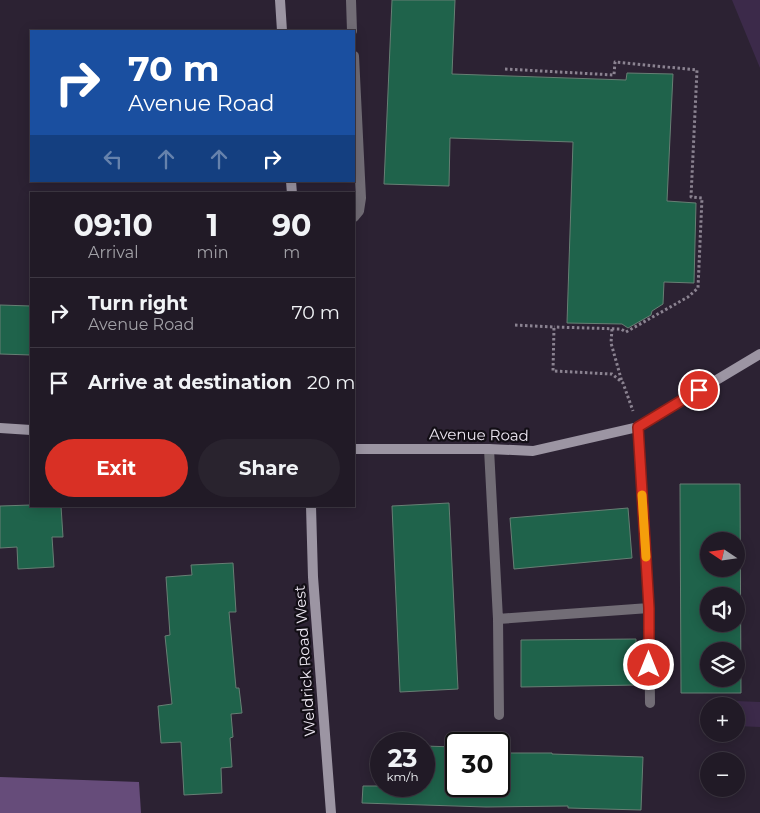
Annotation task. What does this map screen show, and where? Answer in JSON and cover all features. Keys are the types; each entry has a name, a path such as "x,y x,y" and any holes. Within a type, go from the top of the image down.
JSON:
{"street":[{"path":"280,0 282,30"},
{"path":"351,0 352,30"},
{"path":"355,74 362,198 359,211 355,216"},
{"name":"Avenue Road","path":"355,449 489,449 533,451 638,427 760,354"},
{"path":"638,427 649,608 650,703"},
{"path":"0,428 30,430"},
{"path":"489,449 498,619 499,715"},
{"name":"Weldrick Road West","path":"311,507 313,578 331,813"},
{"path":"498,619 649,608"}],"path":[{"path":"505,68 614,75 615,62 697,70 691,197 702,198 698,288 688,297 626,332 621,329 514,325"},
{"path":"554,327 553,371 612,374 623,383"},
{"path":"612,329 611,343 638,427"}],"shaded area":[{"path":"732,0 760,0 760,68"},
{"path":"745,701 760,702 760,727 745,726"},
{"path":"0,777 139,782 141,813 0,813"}],"building":[{"path":"392,0 455,0 452,74 626,80 627,73 673,74 667,201 696,203 694,283 664,282 663,304 652,311 651,315 628,328 622,324 567,323 573,142 450,138 449,186 384,184"},
{"path":"0,305 30,306 30,355 0,354"},
{"path":"680,484 740,484 740,532 700,532 700,578 740,578 740,587 700,587 700,632 741,632 741,642 700,642 700,687 741,687 741,693 681,693"},
{"path":"449,503 458,689 400,692 392,506"},
{"path":"0,506 61,507 63,537 52,537 54,567 18,569 17,547 0,548"},
{"path":"628,508 632,558 514,569 510,518"},
{"path":"233,563 236,612 229,612 236,688 239,688 242,713 231,714 233,737 230,738 232,767 221,768 222,793 184,795 181,742 161,743 158,706 172,704 165,636 170,635 166,577 192,575 191,565"},
{"path":"636,639 637,685 521,687 521,640"},
{"path":"435,746 445,747 445,797 510,797 510,753 643,757 641,810 568,808 568,806 486,807 362,803 363,786 370,786 370,797 435,797"}],"slow traffic":[{"path":"642,495 646,557"}],"route":[{"path":"649,665 649,608 638,427 699,390"}]}
